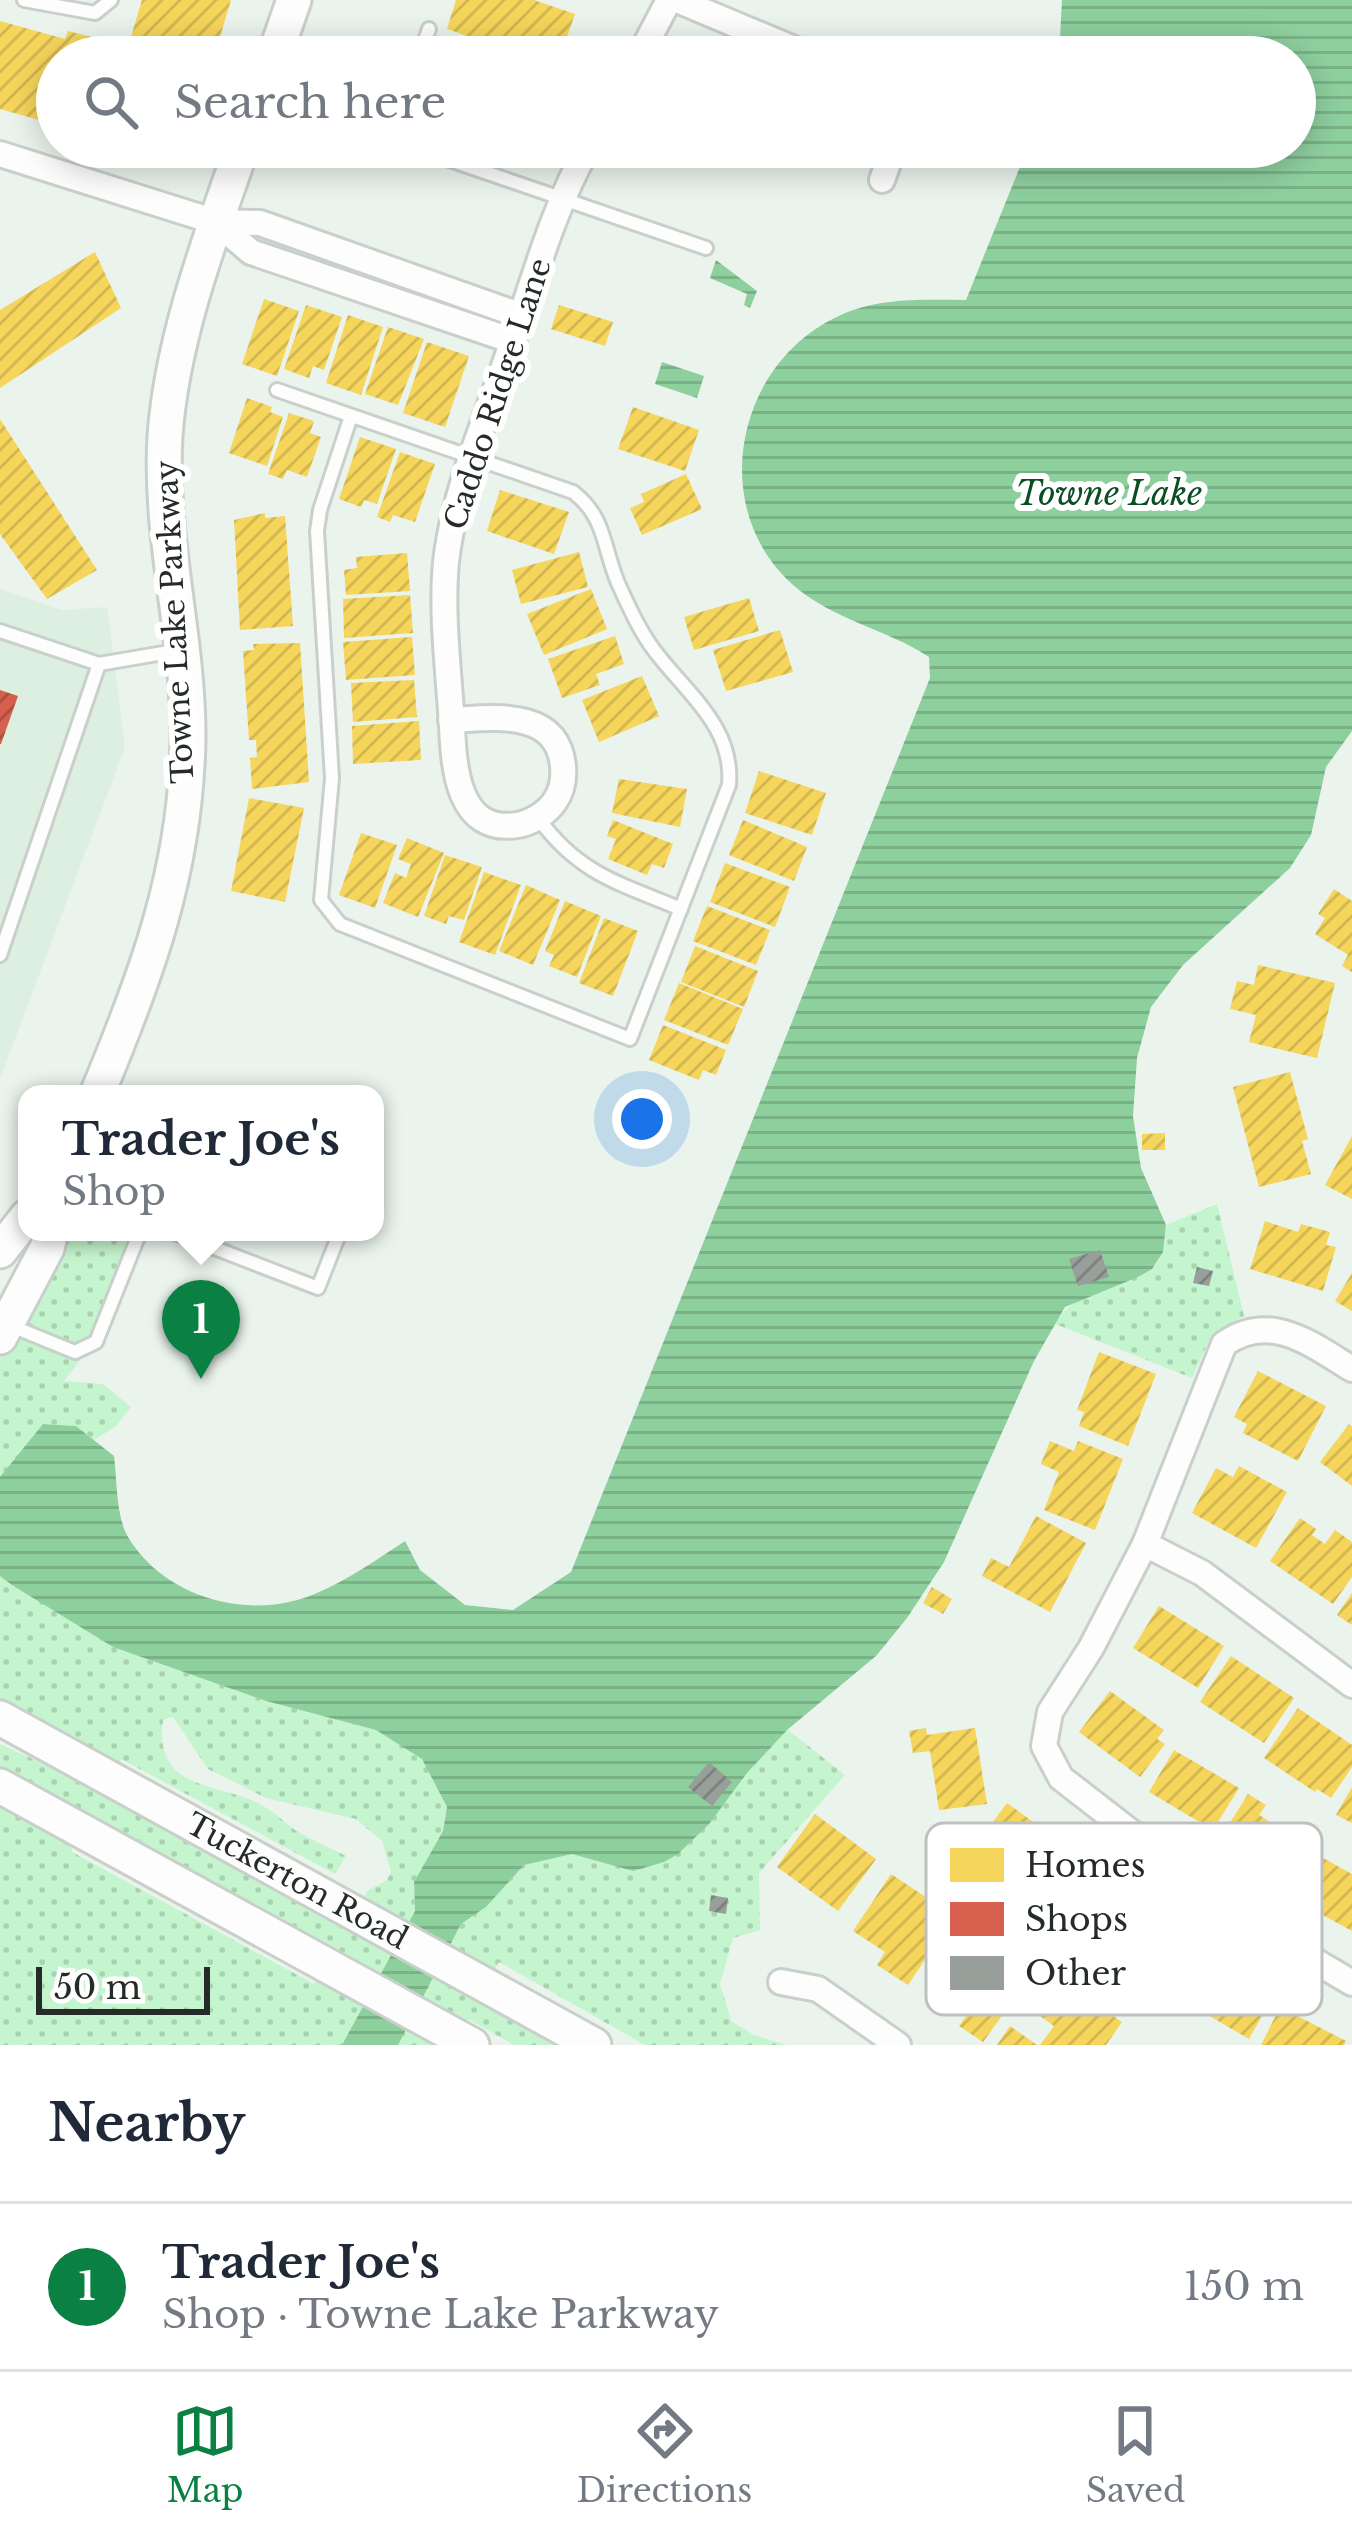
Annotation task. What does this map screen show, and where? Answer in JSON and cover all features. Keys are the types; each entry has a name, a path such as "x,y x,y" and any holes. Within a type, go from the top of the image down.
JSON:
{"main road":[{"path":"281,36 294,0"},
{"name":"Towne Lake Parkway","path":"102,1085 143,982 173,884 185,800 188,733 164,522 165,434 179,350 235,168"},
{"path":"4,1331 47,1241"},
{"name":"Tuckerton Road","path":"0,1718 594,2045"},
{"name":"Tuckerton Road","path":"0,1786 472,2045"}],"street":[{"path":"652,36 673,0 761,36"},
{"path":"0,154 36,165"},
{"path":"44,168 216,222 260,223 522,316"},
{"name":"Caddo Ridge Lane","path":"538,818 517,825 496,824 468,806 454,774 446,566 472,458 562,198 577,168"},
{"path":"882,180 886,168"},
{"path":"216,222 251,251 513,341"},
{"path":"452,720 509,717 534,723 553,739 562,759 563,783 555,801 538,818"},
{"path":"1120,1823 1061,1778 1044,1746 1050,1712 1091,1648 1145,1544 1224,1343 1242,1331 1283,1332 1352,1369"},
{"path":"1145,1544 1202,1573 1352,1685"},
{"path":"1322,1966 1352,1984"},
{"path":"782,1982 818,1990 898,2045"}],"lane":[{"path":"24,0 95,13 111,0"},
{"path":"426,36 429,29"},
{"path":"474,168 706,248"},
{"path":"277,390 573,493 589,504 600,521 615,575 651,646 712,718 727,745 729,785 630,1039 340,924 321,900 332,778 317,531 351,416"},
{"path":"0,631 99,664 182,649"},
{"path":"0,955 99,664"},
{"path":"538,818 575,861 681,909"},
{"path":"4,1331 75,1352 96,1342 136,1241"},
{"path":"195,1241 318,1288 336,1241"}],"shaded area":[{"path":"0,589 62,610 107,607 125,747 0,1079"},
{"path":"1217,1204 1244,1316 1211,1336 1192,1378 1055,1324 1080,1299 1128,1281 1154,1265 1163,1250 1166,1225"},
{"path":"61,1241 135,1241 106,1326 64,1381 103,1384 131,1407 115,1427 94,1440 76,1426 43,1424 0,1477 0,1358 36,1299"},
{"path":"0,1576 113,1647 266,1701 376,1730 422,1758 447,1807 443,1831 414,1882 415,1911 342,2045 0,2045 0,1799 70,1839 72,1852 314,1984 335,1949 0,1769 0,1744 106,1792 347,1928 367,1891 387,1880 391,1872 382,1841 356,1819 266,1798 208,1769 173,1717 163,1720 163,1744 169,1762 180,1774 265,1807 295,1830 346,1856 335,1874 123,1760 112,1765 0,1703"},
{"path":"787,1729 845,1775 759,1873 760,1930 733,1938 720,1984 731,2021 754,2035 787,2045 645,2045 499,1962 478,1998 563,2045 514,2045 468,2019 453,2045 398,2045 461,1924 486,1907 524,1865 572,1854 633,1871 747,1773"}],"water":[{"name":"Towne Lake","path":"1062,0 1352,0 1352,731 1326,767 1311,835 1290,868 1183,965 1151,1007 1137,1058 1133,1116 1141,1168 1166,1225 1163,1252 1152,1269 1138,1277 1065,1307 1034,1361 944,1562 907,1618 876,1656 787,1730 678,1854 633,1871 572,1854 524,1865 486,1907 461,1924 398,2045 342,2045 415,1911 414,1882 443,1831 447,1807 422,1759 376,1730 266,1701 113,1647 12,1585 0,1576 0,1477 43,1424 76,1426 114,1456 121,1519 144,1558 187,1590 238,1604 265,1605 317,1593 405,1541 420,1570 465,1605 513,1610 571,1572 930,678 929,657 808,596 765,552 749,516 742,477 745,438 757,400 777,366 804,338 839,316 885,303 966,300 1019,168 1316,168 1316,36 1060,36"},
{"path":"716,260 757,291 750,308 744,305 747,294 710,278"},
{"path":"662,362 704,376 697,398 655,384"}],"building: Homes":[{"path":"142,0 231,0 220,36 131,36"},
{"path":"456,0 534,0 575,14 567,36 467,36 447,29"},
{"path":"0,21 54,36 36,36 36,119 0,109"},
{"path":"95,252 121,308 0,388 0,310"},
{"path":"264,299 299,311 277,376 242,364"},
{"path":"306,305 342,317 324,370 313,366 309,378 284,369"},
{"path":"559,305 613,322 605,346 551,329"},
{"path":"348,315 383,327 361,395 326,383"},
{"path":"388,327 424,339 398,405 365,394"},
{"path":"427,342 469,356 445,427 403,413"},
{"path":"247,398 272,407 270,412 283,417 267,466 229,453"},
{"path":"633,407 699,430 685,471 618,449"},
{"path":"289,413 314,421 310,433 321,437 307,477 287,470 283,479 268,474"},
{"path":"0,419 97,570 47,599 0,534"},
{"path":"360,437 396,449 377,504 364,500 361,507 339,499"},
{"path":"400,452 435,464 415,522 393,515 390,522 377,517"},
{"path":"686,474 702,509 642,535 630,508 644,502 641,494"},
{"path":"500,490 569,512 554,554 487,531"},
{"path":"265,513 265,518 285,516 293,626 240,630 234,520"},
{"path":"579,552 588,587 521,604 512,570"},
{"path":"407,553 410,591 346,595 344,570 357,568 356,557"},
{"path":"591,589 607,629 544,655 527,614"},
{"path":"410,595 413,633 344,638 343,599"},
{"path":"749,598 759,631 694,650 684,617"},
{"path":"780,630 793,672 726,691 713,650"},
{"path":"615,636 624,664 596,674 600,685 562,698 548,659"},
{"path":"412,637 415,675 346,680 343,642"},
{"path":"300,643 309,782 252,789 250,758 257,757 256,740 249,740 243,651 254,650 253,644"},
{"path":"642,676 659,716 599,742 582,700"},
{"path":"414,680 417,717 353,722 351,683"},
{"path":"419,721 421,760 353,764 352,726"},
{"path":"759,771 826,793 812,835 745,813"},
{"path":"619,779 687,789 680,827 612,813"},
{"path":"249,798 304,808 285,902 231,891"},
{"path":"613,820 673,844 664,868 652,864 647,875 608,859 616,839 607,836"},
{"path":"743,820 807,847 794,881 729,855"},
{"path":"361,833 397,845 375,908 339,895"},
{"path":"407,838 444,853 418,917 383,903 395,873 406,878 411,864 398,859"},
{"path":"445,855 482,867 464,920 449,916 446,924 424,916"},
{"path":"725,863 790,887 775,927 710,902"},
{"path":"484,872 521,885 495,955 459,942"},
{"path":"526,885 560,900 533,965 499,951"},
{"path":"1334,889 1352,901 1352,972 1342,966 1348,955 1315,934 1325,918 1318,914"},
{"path":"565,901 601,916 577,977 549,966 554,955 545,951"},
{"path":"707,906 770,930 756,965 693,941"},
{"path":"604,918 638,931 613,996 579,983"},
{"path":"695,946 758,971 744,1007 681,982"},
{"path":"1258,965 1335,983 1317,1058 1249,1042 1256,1015 1230,1009 1237,981 1254,985"},
{"path":"679,983 743,1009 728,1045 664,1020"},
{"path":"663,1025 726,1050 716,1075 703,1070 699,1080 649,1060"},
{"path":"1290,1072 1308,1139 1302,1141 1311,1174 1259,1187 1233,1087"},
{"path":"1165,1133 1165,1150 1142,1150 1142,1134"},
{"path":"1352,1136 1352,1199 1325,1185"},
{"path":"1265,1221 1298,1232 1301,1224 1330,1232 1326,1245 1336,1247 1323,1291 1250,1269"},
{"path":"1352,1273 1352,1311 1335,1301"},
{"path":"1099,1352 1156,1374 1128,1446 1079,1426 1084,1412 1077,1410"},
{"path":"1258,1371 1326,1406 1298,1461 1243,1433 1247,1424 1234,1417"},
{"path":"1352,1426 1352,1486 1320,1462"},
{"path":"1050,1441 1074,1451 1078,1441 1123,1459 1095,1530 1044,1510 1059,1472 1041,1464"},
{"path":"1239,1466 1287,1492 1256,1548 1192,1513 1216,1468 1233,1477"},
{"path":"1036,1516 1086,1543 1050,1612 982,1576 991,1558 1009,1567"},
{"path":"1300,1518 1316,1529 1312,1535 1325,1544 1335,1530 1352,1542 1352,1577 1333,1604 1270,1561"},
{"path":"932,1587 952,1599 943,1614 923,1603"},
{"path":"1352,1593 1352,1625 1337,1615"},
{"path":"1159,1606 1224,1646 1198,1688 1133,1648"},
{"path":"1231,1656 1294,1698 1264,1743 1200,1702"},
{"path":"1110,1691 1164,1730 1157,1739 1165,1744 1140,1777 1079,1732"},
{"path":"1298,1708 1352,1745 1352,1767 1331,1798 1264,1758"},
{"path":"926,1728 927,1735 975,1728 987,1804 939,1810 930,1751 913,1753 909,1731"},
{"path":"1174,1750 1239,1788 1217,1823 1201,1823 1149,1792"},
{"path":"1352,1787 1352,1823 1336,1815"},
{"path":"1248,1794 1266,1805 1259,1815 1272,1823 1230,1823"},
{"path":"1007,1803 1035,1823 992,1823"},
{"path":"815,1814 876,1859 838,1911 777,1867"},
{"path":"1322,1857 1352,1874 1352,1931 1322,1915"},
{"path":"891,1874 926,1897 926,1958 908,1985 877,1965 885,1952 853,1931"},
{"path":"967,2015 1002,2015 983,2042 959,2026"},
{"path":"1039,2015 1112,2015 1122,2022 1106,2045 1040,2045 1054,2026"},
{"path":"1208,2015 1262,2015 1249,2039"},
{"path":"1276,2015 1296,2015 1346,2041 1344,2045 1261,2045"},
{"path":"1010,2026 1037,2045 997,2045"}],"building: Shops":[{"path":"0,690 18,696 1,744 0,744"}],"building: Other":[{"path":"1100,1250 1109,1277 1078,1286 1069,1259"},
{"path":"1197,1267 1213,1271 1209,1286 1193,1283"},
{"path":"709,1762 732,1782 712,1806 688,1787"},
{"path":"711,1895 728,1898 726,1914 709,1911"}],"place":[{"name":"Trader Joe's","path":"201,1379"}]}
